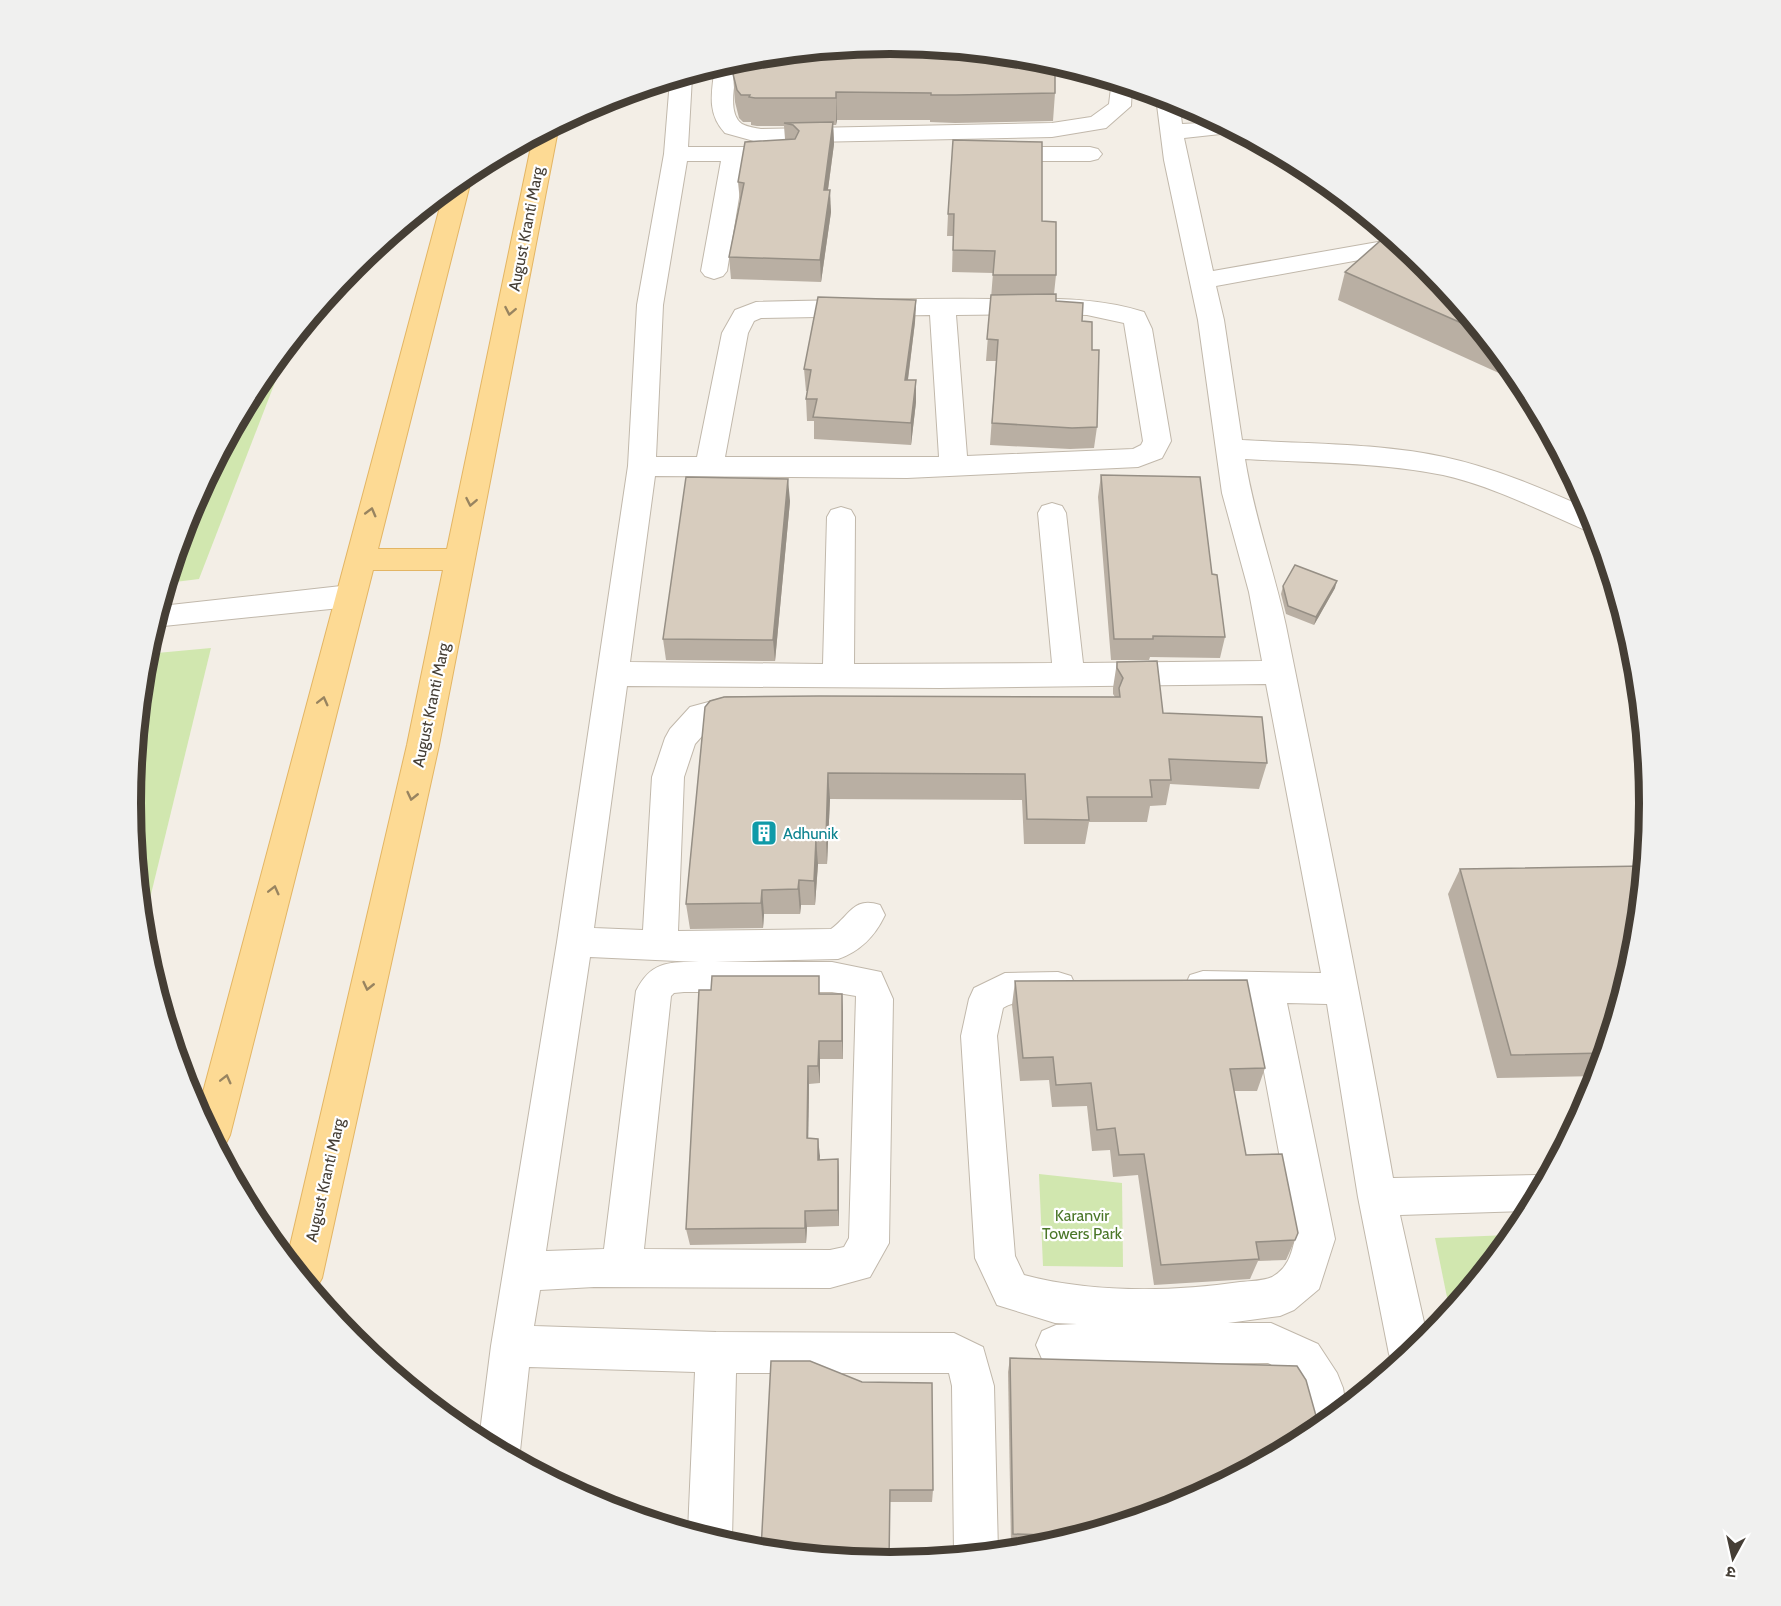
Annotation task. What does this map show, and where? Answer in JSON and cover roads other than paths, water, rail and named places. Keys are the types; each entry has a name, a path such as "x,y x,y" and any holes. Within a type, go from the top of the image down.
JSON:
{"main road":[{"name":"August Kranti Marg","path":"304,1269 423,745 544,139"},
{"path":"214,1123 455,194"},
{"path":"359,559 460,560"}],"street":[{"path":"726,73 722,110 728,123 736,129 761,136 1063,128 1098,123 1120,106 1121,91"},
{"path":"500,1442 511,1346 575,942 642,466 650,305 676,154 680,85"},
{"path":"1169,108 1176,160 1203,280 1236,493 1264,592 1342,989 1377,1197 1408,1344"},
{"path":"1172,132 1217,129"},
{"path":"676,154 1090,154"},
{"path":"714,271 734,154"},
{"path":"1203,280 1391,247"},
{"path":"642,466 709,467 907,468 1138,458 1152,451 1157,441 1139,329 1135,318 1118,312 1088,307 942,306 756,310 744,316 735,333 709,467"},
{"path":"942,306 954,466"},
{"path":"1231,449 1394,459 1443,466 1494,480 1583,518"},
{"path":"1052,513 1069,674"},
{"path":"838,676 841,517"},
{"path":"165,617 350,596"},
{"path":"612,674 838,676 1278,672"},
{"path":"660,944 668,777 681,738 701,716 728,709 774,709"},
{"path":"575,942 705,946 838,944 857,930 868,915"},
{"path":"523,1271 622,1268 830,1269 856,1263 869,1244 876,999 868,983 832,977 664,979 654,991 622,1268"},
{"path":"1170,986 1342,989"},
{"path":"1088,987 1005,988 987,999 979,1036 995,1258 1011,1291 1055,1303 1118,1308 1217,1305 1280,1296 1305,1275 1315,1239 1266,986"},
{"path":"1377,1197 1529,1193"},
{"path":"1056,1345 1271,1342 1303,1359 1322,1388 1326,1412"},
{"path":"511,1346 716,1352 954,1353 968,1362 973,1386 976,1547"},
{"path":"710,1529 716,1352"}],"place":[{"name":"Adhunik","path":"764,833"}],"park label":[{"name":"Karanvir Towers Park","path":"1082,1224"}]}
